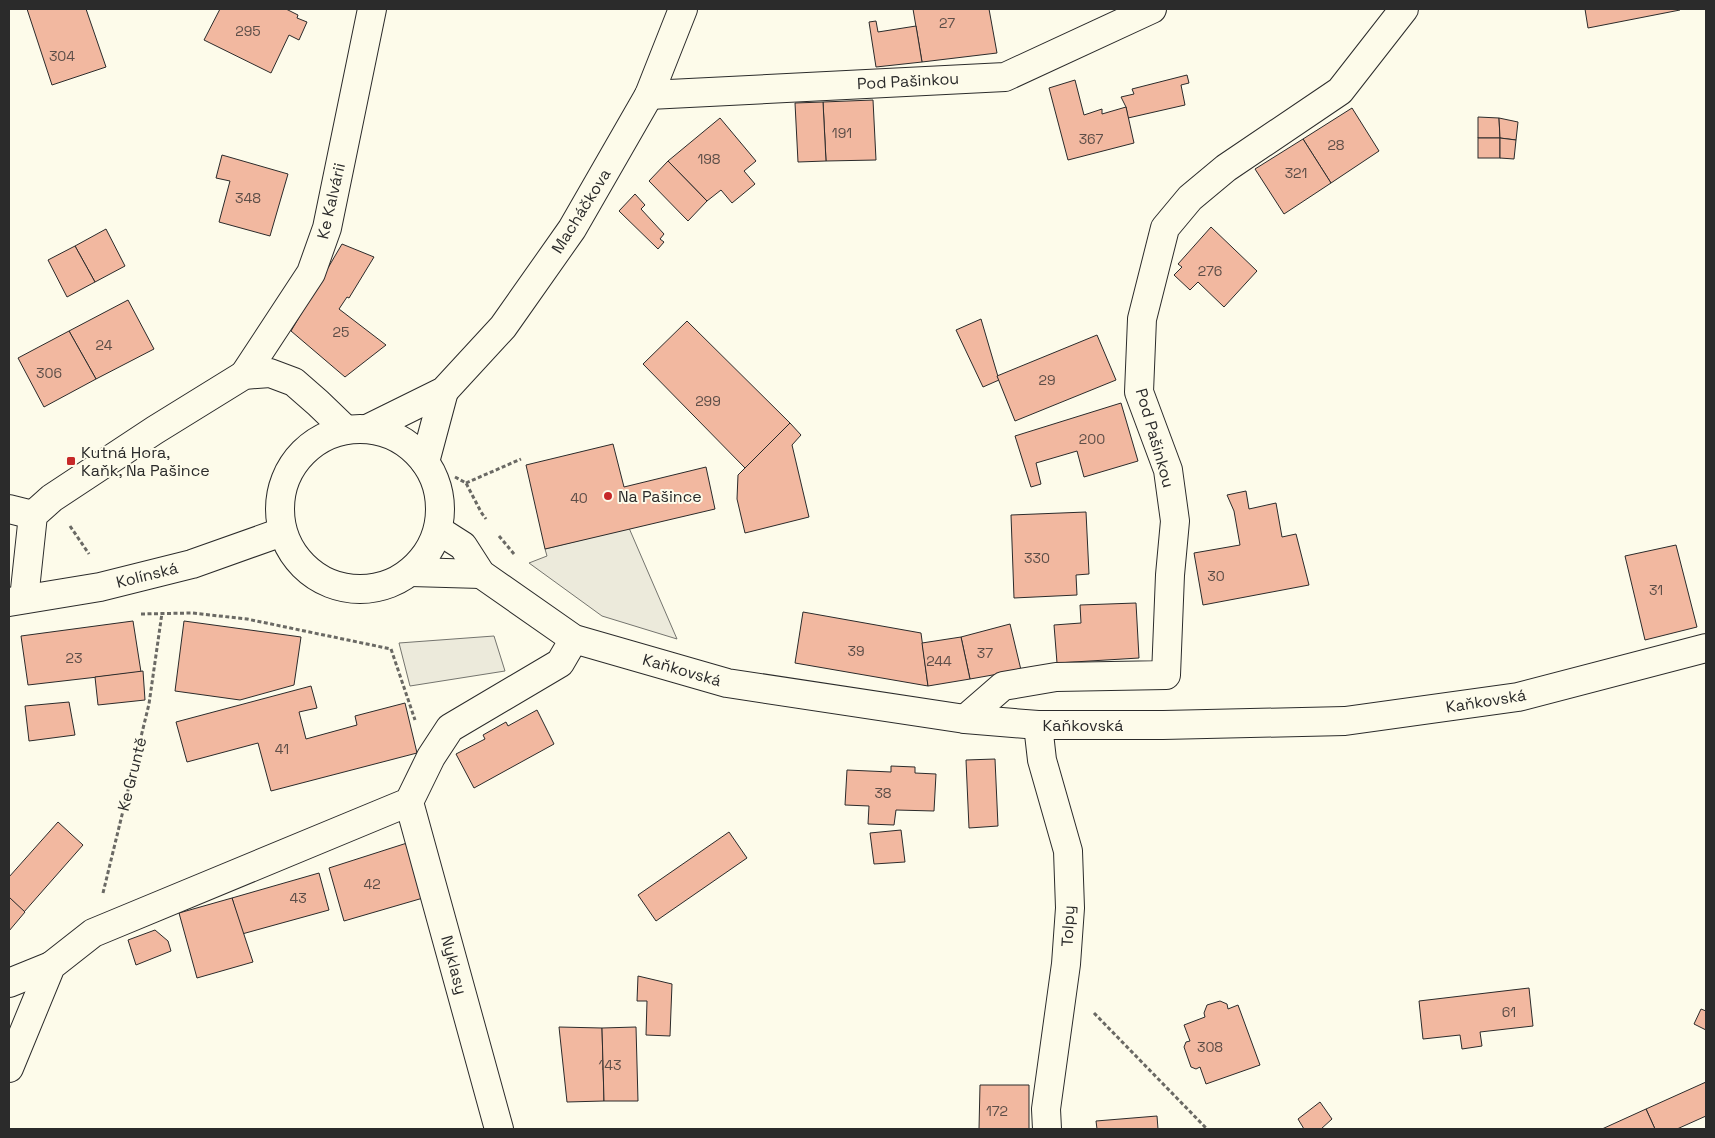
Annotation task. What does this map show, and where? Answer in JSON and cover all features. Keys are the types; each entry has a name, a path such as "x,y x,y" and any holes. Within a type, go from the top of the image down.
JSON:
{"street":[{"name":"Ke Kalvárii","path":"244,375 311,272 327,228 372,9"},
{"name":"Macháčkova","path":"444,391 503,326 572,229 649,95 683,9"},
{"name":"Pod Pašinkou","path":"649,95 1005,76 1152,9"},
{"name":"Pod Pašinkou","path":"965,719 1003,686 1056,677 1166,674 1170,575 1175,520 1168,470 1139,392 1142,319 1166,228 1190,198 1226,168 1340,91 1404,9"},
{"path":"17,601 31,508 244,375 270,373 294,382 356,429 389,434 409,445 425,462 436,483 440,506 438,530 428,553 411,572 388,584 362,590 336,586 312,574 294,556 282,532 279,510 282,488 291,466 305,450 323,437 356,429 444,391"},
{"path":"425,462 444,391"},
{"path":"438,530 463,546 481,574"},
{"name":"Kolínská","path":"17,601 100,587 192,564 282,532"},
{"path":"411,572 481,574"},
{"name":"Kaňkovská","path":"481,574 574,639 727,683 965,719 1038,725 1163,725 1344,721 1518,697 1706,648"},
{"path":"9,983 50,966 93,933 409,802 431,757 450,728 560,663 574,639"},
{"name":"Tolpy","path":"1038,725 1042,760 1068,851 1070,908 1066,964 1046,1109 1047,1129"},
{"name":"Nyklasy","path":"409,802 499,1129"},
{"path":"9,1068 50,966"}],"path":[{"path":"466,483 521,459"},
{"path":"425,462 466,483 486,519"},
{"path":"31,508 93,559 100,587"},
{"path":"498,534 515,555"},
{"name":"Ke Gruntě","path":"93,933 149,704 162,613 192,612 247,619 391,649 410,709 431,757"},
{"path":"1092,1009 1096,1016 1207,1129"}],"shaded area":[{"path":"629,528 677,639 602,616 529,563 547,556 545,549"},
{"path":"494,636 505,671 410,686 399,643"}],"building":[{"path":"27,9 86,9 106,67 52,85"},
{"path":"220,9 286,9 298,15 297,18 307,22 299,40 289,35 271,73 204,40"},
{"path":"913,9 989,9 997,53 922,62"},
{"path":"1585,9 1679,9 1680,10 1588,28"},
{"path":"876,21 878,32 916,26 922,62 876,67 869,22"},
{"path":"1187,75 1189,83 1181,85 1185,105 1128,118 1126,107 1121,97 1134,94 1132,89"},
{"path":"1075,80 1084,115 1102,109 1102,114 1126,107 1134,143 1068,160 1049,88"},
{"path":"873,100 876,160 826,161 823,102"},
{"path":"823,102 826,161 798,162 795,103"},
{"path":"1352,108 1379,151 1331,183 1303,139"},
{"path":"1478,117 1499,118 1500,138 1478,138"},
{"path":"720,118 756,161 744,171 755,184 732,203 721,190 707,201 668,161"},
{"path":"1499,118 1518,122 1516,140 1500,138"},
{"path":"1478,138 1500,138 1500,158 1478,158"},
{"path":"1500,138 1516,140 1514,159 1500,158"},
{"path":"1303,139 1331,183 1284,214 1255,169"},
{"path":"222,155 288,174 270,236 219,222 230,181 216,178"},
{"path":"668,161 707,201 688,221 649,181"},
{"path":"635,194 645,205 641,209 664,234 660,239 664,242 658,249 619,211"},
{"path":"1211,227 1257,271 1224,307 1198,282 1190,290 1174,275 1182,267 1178,264"},
{"path":"106,229 125,266 95,282 75,246"},
{"path":"342,244 374,257 349,298 347,297 339,309 386,345 345,377 291,331"},
{"path":"75,246 95,282 67,297 48,260"},
{"path":"128,300 154,349 96,379 69,331"},
{"path":"981,319 999,380 983,387 956,330"},
{"path":"687,321 790,423 745,468 643,364"},
{"path":"69,331 96,379 44,407 18,358"},
{"path":"1097,335 1116,380 1015,421 997,376"},
{"path":"1121,403 1138,461 1084,477 1077,451 1036,463 1041,484 1031,487 1015,436"},
{"path":"790,423 801,435 792,445 809,517 745,533 737,499 738,475"},
{"path":"613,444 624,487 706,467 715,509 545,549 526,465"},
{"path":"1246,491 1249,509 1276,503 1282,537 1296,534 1309,585 1203,605 1194,553 1240,545 1234,511 1227,495"},
{"path":"1086,512 1089,574 1076,575 1077,595 1014,598 1011,515"},
{"path":"1676,545 1697,627 1645,640 1625,556"},
{"path":"1136,603 1139,658 1057,663 1054,625 1081,623 1080,605"},
{"path":"803,612 921,633 928,686 795,663"},
{"path":"133,621 141,672 28,685 21,636"},
{"path":"184,621 301,637 294,685 240,700 175,691"},
{"path":"1010,624 1021,670 970,679 961,637"},
{"path":"961,637 970,679 928,686 922,643"},
{"path":"143,671 145,700 98,705 95,677"},
{"path":"311,686 317,708 299,712 306,739 357,725 355,716 405,703 417,753 271,791 258,743 187,762 176,722"},
{"path":"69,702 75,735 29,741 25,706"},
{"path":"537,710 554,744 474,788 456,754 485,739 483,735 506,722 508,726"},
{"path":"995,759 998,826 969,828 966,760"},
{"path":"891,766 915,767 915,773 936,774 934,811 896,810 894,825 868,824 869,806 845,805 847,770 891,772"},
{"path":"58,822 83,845 24,912 9,897 9,877"},
{"path":"901,830 905,862 874,864 870,833"},
{"path":"729,832 747,858 656,921 638,895"},
{"path":"407,843 423,898 344,921 329,868"},
{"path":"319,873 329,910 242,934 232,898"},
{"path":"9,897 25,912 9,931"},
{"path":"232,898 253,962 197,978 179,913"},
{"path":"155,930 168,941 171,951 136,965 128,940"},
{"path":"638,976 672,984 670,1036 646,1035 647,1001 637,1001"},
{"path":"1529,988 1533,1026 1480,1032 1482,1046 1462,1049 1460,1035 1423,1039 1419,1001"},
{"path":"1220,1001 1227,1004 1228,1009 1238,1005 1260,1065 1206,1084 1200,1067 1196,1069 1191,1067 1184,1047 1186,1042 1190,1041 1184,1025 1205,1017 1204,1013 1207,1005"},
{"path":"1701,1009 1706,1011 1706,1030 1694,1024"},
{"path":"559,1027 602,1028 604,1101 567,1102"},
{"path":"636,1027 638,1101 604,1101 602,1028"},
{"path":"1706,1082 1706,1116 1677,1129 1655,1129 1646,1109"},
{"path":"980,1085 1029,1085 1029,1129 979,1129"},
{"path":"1320,1102 1332,1119 1321,1129 1304,1129 1298,1119"},
{"path":"1646,1109 1655,1129 1602,1129"},
{"path":"1157,1116 1158,1129 1097,1129 1096,1121"}],"place":[{"name":"Kutná Hora, Kaňk, Na Pašince","path":"71,461"},
{"name":"Na Pašince","path":"608,496"}]}
